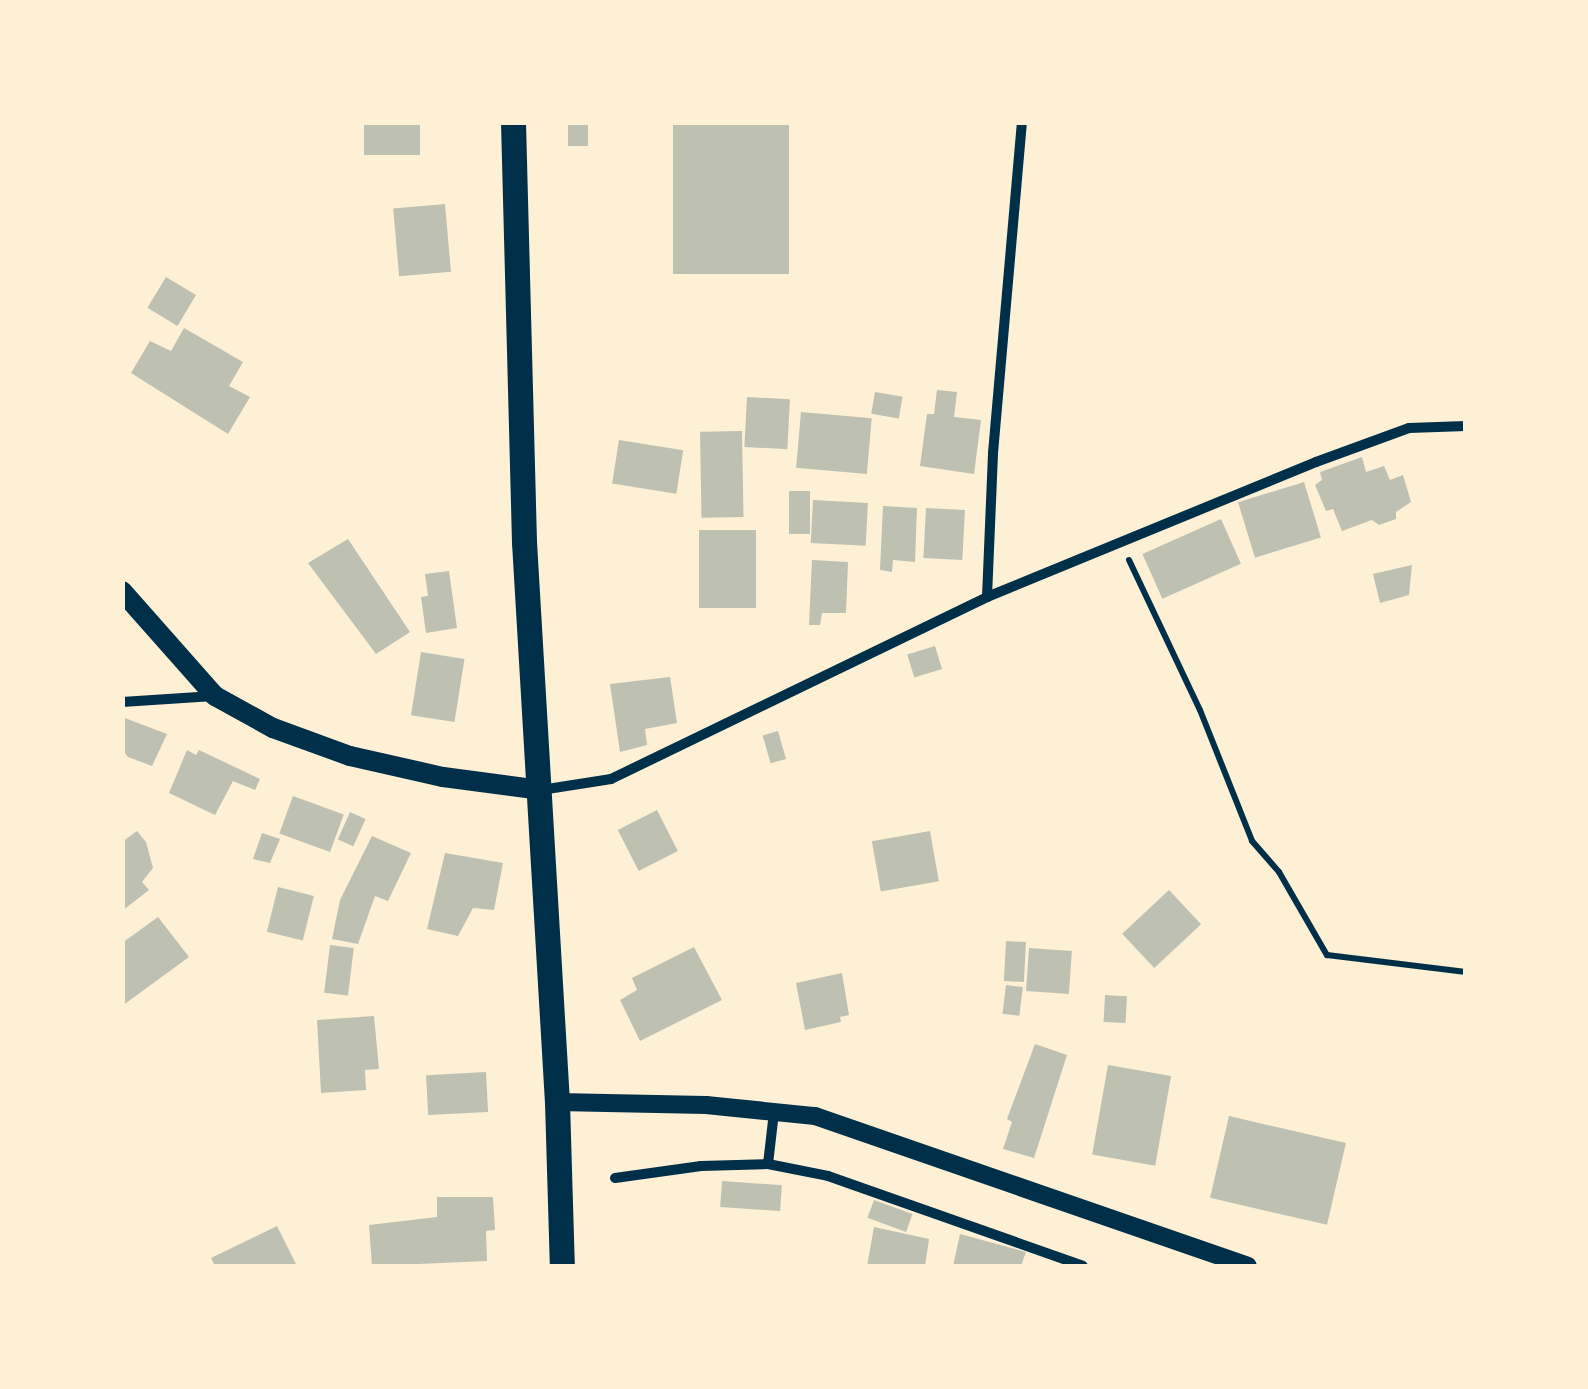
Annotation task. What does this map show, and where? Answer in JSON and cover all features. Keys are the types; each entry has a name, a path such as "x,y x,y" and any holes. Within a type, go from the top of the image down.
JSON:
{"highway":[{"path":"513,122 524,542 562,1266"}],"main road":[{"path":"122,591 214,696 273,728 350,756 443,777 540,790"}],"street":[{"path":"988,597 993,452 1022,122"},
{"path":"540,790 610,778 988,597 1409,428 1466,426"},
{"path":"122,702 214,696"},
{"path":"556,1102 706,1105 815,1116 1248,1266"},
{"path":"768,1164 774,1112"},
{"path":"615,1178 701,1166 768,1164 828,1176 1083,1266"}],"path":[{"path":"1122,544 1200,710 1252,841 1279,872 1327,954 1466,972"}],"building":[{"path":"364,122 420,122 420,155 364,155"},
{"path":"568,122 588,122 588,146 568,146"},
{"path":"673,122 789,122 789,274 673,274"},
{"path":"445,204 451,272 399,276 393,209"},
{"path":"166,277 196,295 177,326 147,308"},
{"path":"184,328 243,362 229,386 250,397 228,434 131,373 150,341 171,351"},
{"path":"937,390 957,392 954,417 981,420 974,474 920,466 927,414 934,414"},
{"path":"875,392 903,397 899,419 871,414"},
{"path":"747,397 790,399 787,449 744,447"},
{"path":"801,412 872,418 867,474 796,468"},
{"path":"742,431 744,517 702,518 700,432"},
{"path":"619,440 683,450 676,494 612,483"},
{"path":"1362,457 1366,472 1384,466 1390,480 1403,475 1411,502 1396,512 1396,519 1379,525 1372,520 1342,531 1333,509 1326,511 1315,485 1322,480 1320,472"},
{"path":"1304,482 1321,537 1255,558 1238,502"},
{"path":"789,491 810,491 810,534 789,534"},
{"path":"813,500 868,503 866,546 811,543"},
{"path":"883,506 917,508 915,562 893,560 892,572 880,570"},
{"path":"926,508 965,510 962,560 923,558"},
{"path":"1221,519 1241,564 1162,599 1142,554"},
{"path":"699,530 756,530 756,608 699,608"},
{"path":"348,539 410,632 376,654 308,563"},
{"path":"812,560 848,562 846,613 822,613 820,625 809,625"},
{"path":"1412,565 1409,595 1380,603 1373,574"},
{"path":"449,571 457,628 426,633 421,597 428,596 425,574"},
{"path":"935,646 942,669 914,677 907,654"},
{"path":"421,652 464,659 454,722 411,715"},
{"path":"670,677 677,723 645,729 647,745 620,752 610,684"},
{"path":"122,717 167,734 152,766 128,757 122,749"},
{"path":"778,731 786,759 771,763 763,735"},
{"path":"187,750 196,755 199,750 260,779 255,790 233,781 215,815 169,793"},
{"path":"293,796 344,814 330,852 279,834"},
{"path":"657,810 678,851 639,871 618,830"},
{"path":"350,812 366,819 353,846 338,839"},
{"path":"137,831 146,842 153,868 142,882 149,890 122,911 122,842"},
{"path":"930,831 939,881 881,891 872,841"},
{"path":"262,833 280,839 270,863 253,859"},
{"path":"372,836 411,853 388,901 375,896 358,944 332,939 340,900"},
{"path":"445,853 503,863 494,910 473,908 458,936 427,929"},
{"path":"278,887 314,896 303,941 267,932"},
{"path":"1169,890 1201,924 1154,968 1122,934"},
{"path":"158,917 189,957 122,1006 122,943"},
{"path":"1006,941 1026,942 1024,982 1004,981"},
{"path":"330,945 354,948 348,996 324,993"},
{"path":"694,947 722,1000 640,1041 620,1000 637,990 632,978"},
{"path":"1029,948 1072,951 1069,994 1026,991"},
{"path":"842,973 849,1015 840,1017 841,1022 805,1030 796,983"},
{"path":"1006,985 1023,987 1019,1016 1002,1014"},
{"path":"1105,995 1127,996 1126,1023 1104,1022"},
{"path":"374,1016 379,1069 365,1070 366,1090 321,1093 317,1020"},
{"path":"1035,1044 1067,1055 1034,1158 1003,1149 1012,1122 1007,1119"},
{"path":"1108,1065 1171,1076 1155,1166 1092,1155"},
{"path":"486,1072 488,1112 428,1115 426,1075"},
{"path":"1229,1116 1346,1143 1327,1225 1210,1198"},
{"path":"722,1181 782,1185 780,1211 720,1207"},
{"path":"437,1197 493,1197 495,1230 486,1231 487,1261 372,1266 369,1225 437,1217"},
{"path":"874,1200 913,1214 906,1232 868,1218"},
{"path":"277,1226 297,1266 215,1266 211,1258"},
{"path":"874,1227 929,1239 925,1266 867,1266"},
{"path":"960,1234 1026,1252 1021,1266 953,1266"}]}
